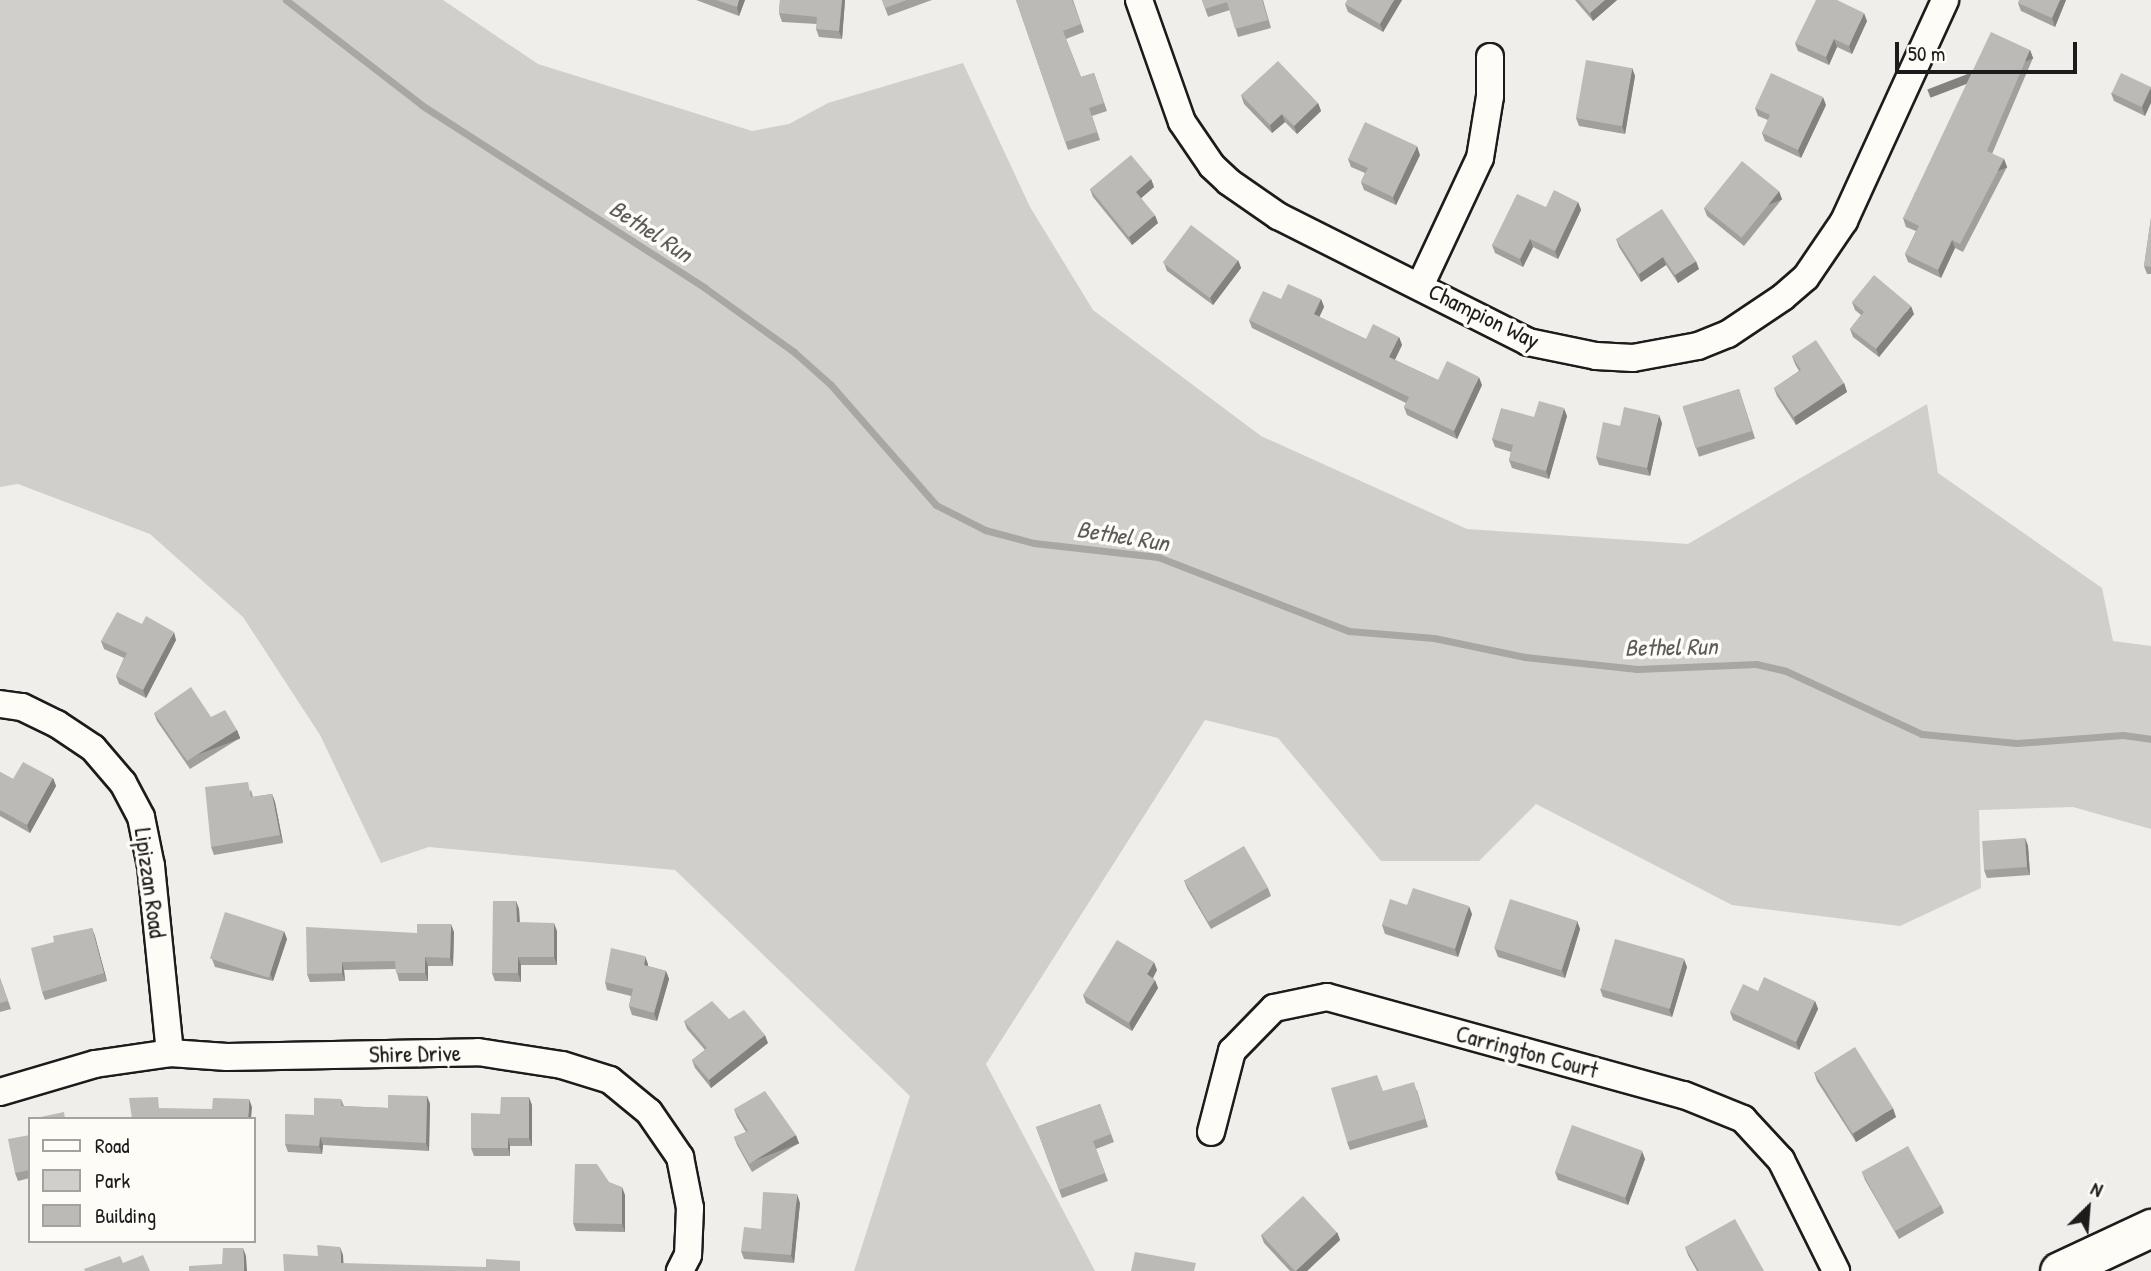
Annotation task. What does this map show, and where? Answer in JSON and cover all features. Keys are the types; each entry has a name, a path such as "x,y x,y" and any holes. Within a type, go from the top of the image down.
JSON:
{"main road":[{"path":"2059,1271 2151,1228"}],"street":[{"name":"Champion Way","path":"1139,0 1173,102 1212,166 1278,216 1528,342 1596,356 1665,354 1728,334 1783,297 1826,250 1844,221 1945,0"},
{"path":"1420,286 1480,158 1490,96 1490,57"},
{"name":"Lipizzan Road","path":"0,704 22,707 93,748 123,783 141,817 151,866 170,1053"},
{"name":"Carrington Court","path":"1211,1132 1232,1051 1274,1008 1327,997 1694,1098 1743,1119 1781,1160 1836,1271"},
{"name":"Shire Drive","path":"0,1092 95,1064 170,1053 227,1057 478,1052 562,1065 610,1080 649,1112 680,1157 690,1208 688,1255 680,1271"}],"green space":[{"path":"0,0 443,0 538,64 752,131 789,124 828,103 963,63 1030,207 1093,310 1261,436 1467,529 1688,544 1927,404 1938,473 2102,588 2113,641 2151,646 2151,829 2073,807 1979,810 1981,888 1900,926 1732,905 1536,804 1479,861 1381,861 1278,738 1205,720 986,1064 1095,1271 854,1271 910,1096 675,870 429,847 381,863 320,735 243,617 150,534 18,484 0,487"}],"building":[{"path":"716,0 739,0 737,7"},
{"path":"780,0 842,0 839,31 816,29 817,17 779,13"},
{"path":"882,0 907,0 885,8"},
{"path":"1016,0 1072,0 1081,24 1063,31 1081,77 1094,73 1104,103 1089,108 1097,132 1065,142"},
{"path":"1202,0 1262,0 1268,20 1235,29 1227,2 1205,9"},
{"path":"1347,0 1394,0 1380,24 1345,4"},
{"path":"1579,0 1605,0 1590,13"},
{"path":"1816,0 1837,0 1864,13 1849,46 1834,39 1826,57 1795,43"},
{"path":"2019,0 2060,0 2052,18 2018,3"},
{"path":"1991,32 2030,50 1987,151 2004,159 1960,244 1952,240 1938,270 1905,254 1919,226 1903,218"},
{"path":"1586,60 1632,68 1622,126 1576,118"},
{"path":"1278,61 1318,103 1294,126 1282,114 1270,125 1241,95"},
{"path":"1771,73 1823,97 1798,150 1762,133 1770,115 1755,108"},
{"path":"2121,73 2151,87 2142,107 2112,93"},
{"path":"1365,122 1417,146 1393,197 1361,182 1368,168 1348,159"},
{"path":"1131,155 1151,179 1136,192 1155,215 1129,237 1090,189"},
{"path":"1742,161 1779,191 1742,238 1704,208"},
{"path":"1554,190 1578,202 1555,251 1530,239 1520,259 1492,245 1517,194 1546,207"},
{"path":"1662,209 1696,261 1675,275 1663,257 1639,274 1616,239"},
{"path":"2151,218 2151,267 2144,266"},
{"path":"1191,225 1238,261 1210,298 1163,263"},
{"path":"1874,275 1911,306 1876,349 1850,329 1864,312 1852,302"},
{"path":"1288,284 1321,299 1314,314 1366,339 1373,324 1399,337 1389,357 1438,380 1447,361 1479,377 1454,431 1404,407 1409,397 1249,320 1263,291 1281,299"},
{"path":"1816,340 1844,383 1794,417 1774,388 1801,370 1792,356"},
{"path":"1739,389 1752,431 1695,448 1683,406"},
{"path":"1539,401 1564,408 1546,471 1509,460 1513,445 1492,439 1501,408 1534,417"},
{"path":"1624,407 1659,415 1647,468 1596,457 1603,422 1620,426"},
{"path":"117,612 142,624 146,616 174,632 143,690 116,676 127,653 101,641"},
{"path":"191,687 211,717 225,710 237,730 187,761 154,713"},
{"path":"23,762 53,778 27,825 0,810 0,772 13,779"},
{"path":"248,782 251,797 272,794 280,835 211,847 205,787"},
{"path":"2025,838 2027,867 1984,870 1982,841"},
{"path":"1244,846 1268,888 1208,922 1184,881"},
{"path":"1413,888 1469,906 1455,949 1382,925 1390,899 1407,905"},
{"path":"1510,899 1578,921 1561,970 1494,948"},
{"path":"493,901 516,901 517,922 554,923 554,957 518,957 518,973 492,973"},
{"path":"225,912 284,931 269,978 210,959"},
{"path":"417,924 451,924 450,958 425,957 425,973 396,973 395,961 342,962 342,973 307,974 306,927 417,933"},
{"path":"92,928 104,973 42,992 31,948 54,942 53,936"},
{"path":"1615,939 1684,959 1670,1009 1601,989"},
{"path":"1117,940 1154,962 1147,974 1155,980 1129,1023 1083,995"},
{"path":"611,948 645,956 644,965 666,971 654,1013 629,1006 633,989 605,982"},
{"path":"1764,977 1815,1001 1796,1042 1730,1012 1743,984 1758,991"},
{"path":"0,978 8,1001 0,1003"},
{"path":"712,1001 729,1019 744,1010 765,1035 709,1080 692,1060 707,1048 684,1021"},
{"path":"1855,1047 1893,1108 1852,1133 1814,1072"},
{"path":"1377,1075 1383,1091 1414,1082 1425,1119 1347,1142 1331,1088"},
{"path":"765,1091 796,1135 749,1164 734,1137 748,1131 734,1109"},
{"path":"388,1095 427,1096 426,1143 320,1137 319,1146 285,1144 285,1114 314,1115 314,1098 341,1099 341,1106 388,1108"},
{"path":"158,1097 159,1108 212,1109 213,1098 249,1099 248,1117 132,1117 129,1098"},
{"path":"501,1097 529,1097 529,1138 508,1138 508,1148 471,1148 471,1113 500,1114"},
{"path":"1100,1104 1111,1134 1093,1141 1105,1173 1059,1190 1036,1127"},
{"path":"64,1112 65,1117 41,1117"},
{"path":"1572,1125 1642,1151 1625,1198 1555,1172"},
{"path":"28,1135 28,1170 15,1173 8,1139"},
{"path":"1908,1146 1941,1205 1895,1231 1862,1172"},
{"path":"575,1164 597,1164 609,1182 622,1187 622,1224 573,1223"},
{"path":"763,1192 797,1194 791,1255 741,1251 744,1227 761,1229"},
{"path":"1303,1196 1337,1233 1296,1271 1261,1235"},
{"path":"1735,1219 1764,1271 1699,1271 1685,1247"},
{"path":"317,1245 340,1247 341,1263 486,1267 486,1259 520,1261 520,1271 284,1271 283,1254 318,1256"},
{"path":"223,1248 243,1248 244,1271 189,1271 189,1266 222,1264"},
{"path":"1135,1252 1196,1263 1194,1271 1131,1271"},
{"path":"143,1255 150,1271 84,1269 120,1256 123,1263"}],"waterway":[{"name":"Bethel Run","path":"286,0 423,106 705,288 794,352 831,385 936,505 985,530 1034,543 1158,557 1349,631 1434,638 1525,657 1637,669 1756,664 1786,671 1922,734 2017,743 2123,735 2151,739"}]}
